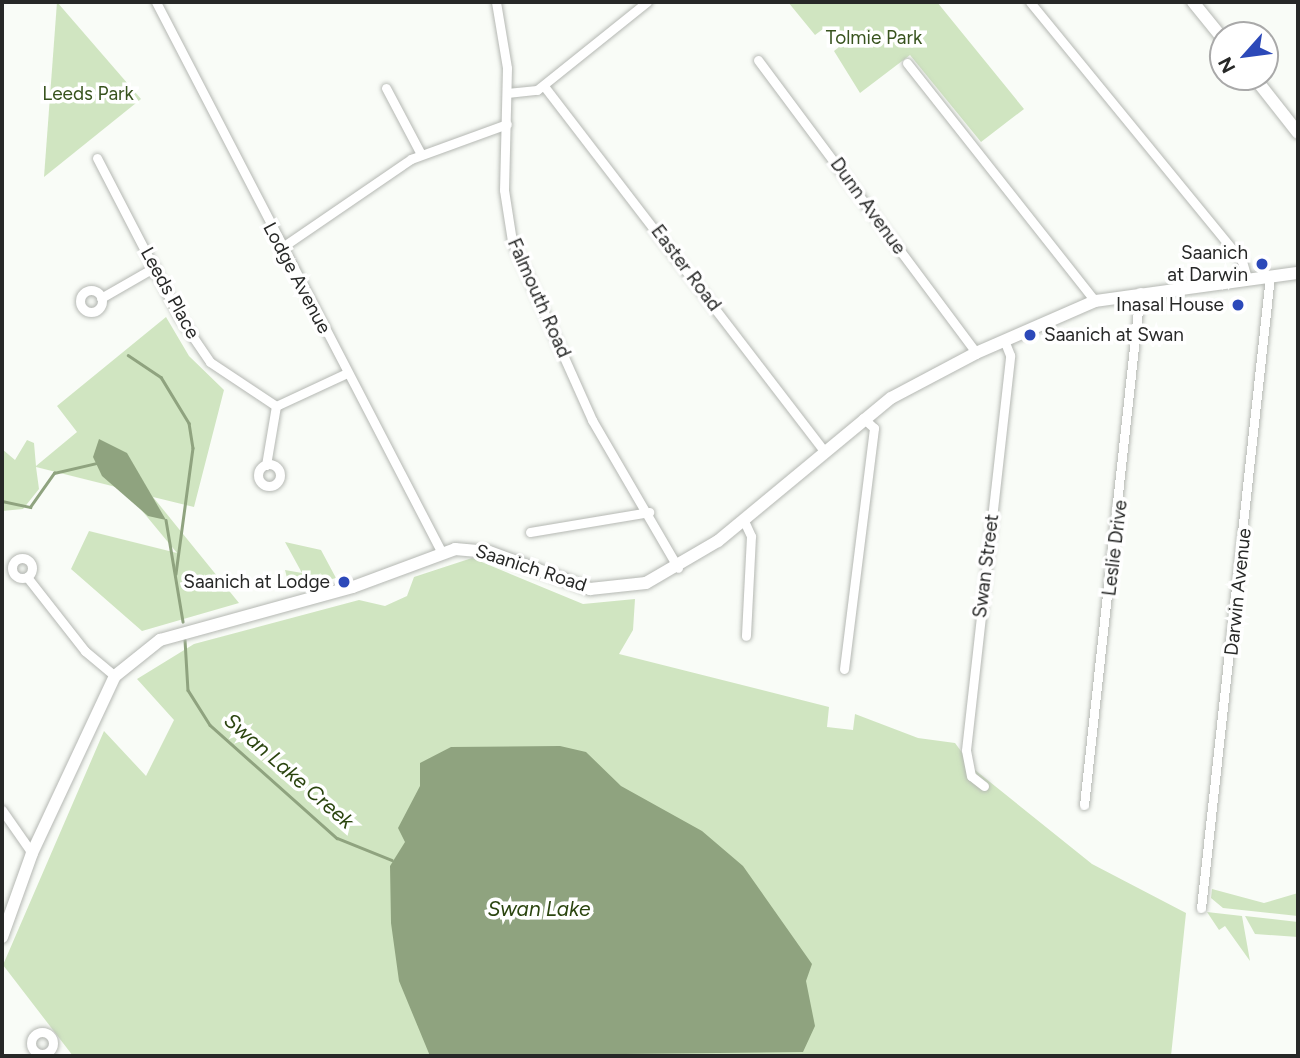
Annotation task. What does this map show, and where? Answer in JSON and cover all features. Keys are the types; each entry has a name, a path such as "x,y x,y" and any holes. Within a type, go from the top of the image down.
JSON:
{"main road":[{"path":"1193,2 1209,22"},
{"path":"1265,91 1298,133"},
{"name":"Saanich Road","path":"2,937 32,853 114,676 144,649 184,631 353,587 442,553 489,552 590,589 646,583 678,568 744,521 863,418 976,353 1095,301 1140,290 1298,272"}],"street":[{"name":"Lodge Avenue","path":"156,2 281,248 442,553"},
{"name":"Falmouth Road","path":"496,2 507,93 506,218 523,272 592,420 649,512 678,568"},
{"path":"507,93 544,86 647,2"},
{"path":"1030,2 1242,261 1247,278"},
{"name":"Dunn Avenue","path":"758,60 976,353"},
{"path":"906,63 1095,301"},
{"name":"Easter Road","path":"544,86 825,452"},
{"path":"386,88 421,154"},
{"path":"281,248 421,154 507,124"},
{"name":"Leeds Place","path":"97,158 210,362 276,406"},
{"path":"101,298 155,267"},
{"name":"Darwin Avenue","path":"1201,908 1270,276"},
{"name":"Leslie Drive","path":"1084,805 1140,290"},
{"name":"Swan Street","path":"984,786 971,776 966,750 1010,355 1004,340"},
{"path":"266,465 276,406 347,373"},
{"path":"844,670 873,428 863,418"},
{"path":"530,532 649,512"},
{"path":"744,521 751,536 746,636"},
{"path":"27,578 85,652 114,676"},
{"path":"2,810 32,853"}],"green space":[{"name":"Leeds Park","path":"57,2 141,99 44,177"},
{"name":"Tolmie Park","path":"788,2 937,2 1024,109 981,142 910,55 860,93 834,51 839,47 823,29 815,35"},
{"path":"166,317 189,356 224,390 194,507 153,497 239,603 142,631 71,569 89,531 177,553 124,489 36,467 39,489 23,509 2,511 2,449 15,460 27,440 34,443 36,466 77,432 57,406"},
{"path":"285,542 321,550 336,578 290,590 285,570 302,573"},
{"path":"472,558 583,604 635,599 633,630 619,654 829,707 827,727 853,730 855,714 918,738 955,743 975,770 1092,864 1186,913 1171,1056 73,1056 3,965 104,731 146,776 174,720 137,679 194,644 359,600 385,606 407,596 414,577"},
{"path":"1212,889 1264,903 1298,893 1298,916 1223,908 1211,898"},
{"path":"1207,912 1242,916 1250,961 1225,926 1219,930"},
{"path":"1245,916 1298,922 1298,937 1255,934"}],"water":[{"path":"99,439 127,453 166,520 148,516 102,476 93,457"},
{"name":"Swan Lake","path":"560,746 586,752 621,786 702,831 743,866 812,964 806,981 815,1026 803,1052 430,1056 399,981 391,923 390,866 405,842 398,828 420,786 420,763 451,747"}],"waterway":[{"path":"128,355 161,377 189,423 193,448 176,574"},
{"name":"Swan Lake Creek","path":"2,501 30,507 54,473 97,463"},
{"name":"Swan Lake Creek","path":"166,520 183,622"},
{"name":"Swan Lake Creek","path":"185,640 188,690 210,725 337,838 392,860"}],"place":[{"name":"Saanich at Darwin","path":"1262,264"},
{"name":"Inasal House","path":"1238,305"},
{"name":"Saanich at Swan","path":"1030,335"},
{"name":"Saanich at Lodge","path":"344,582"}]}
